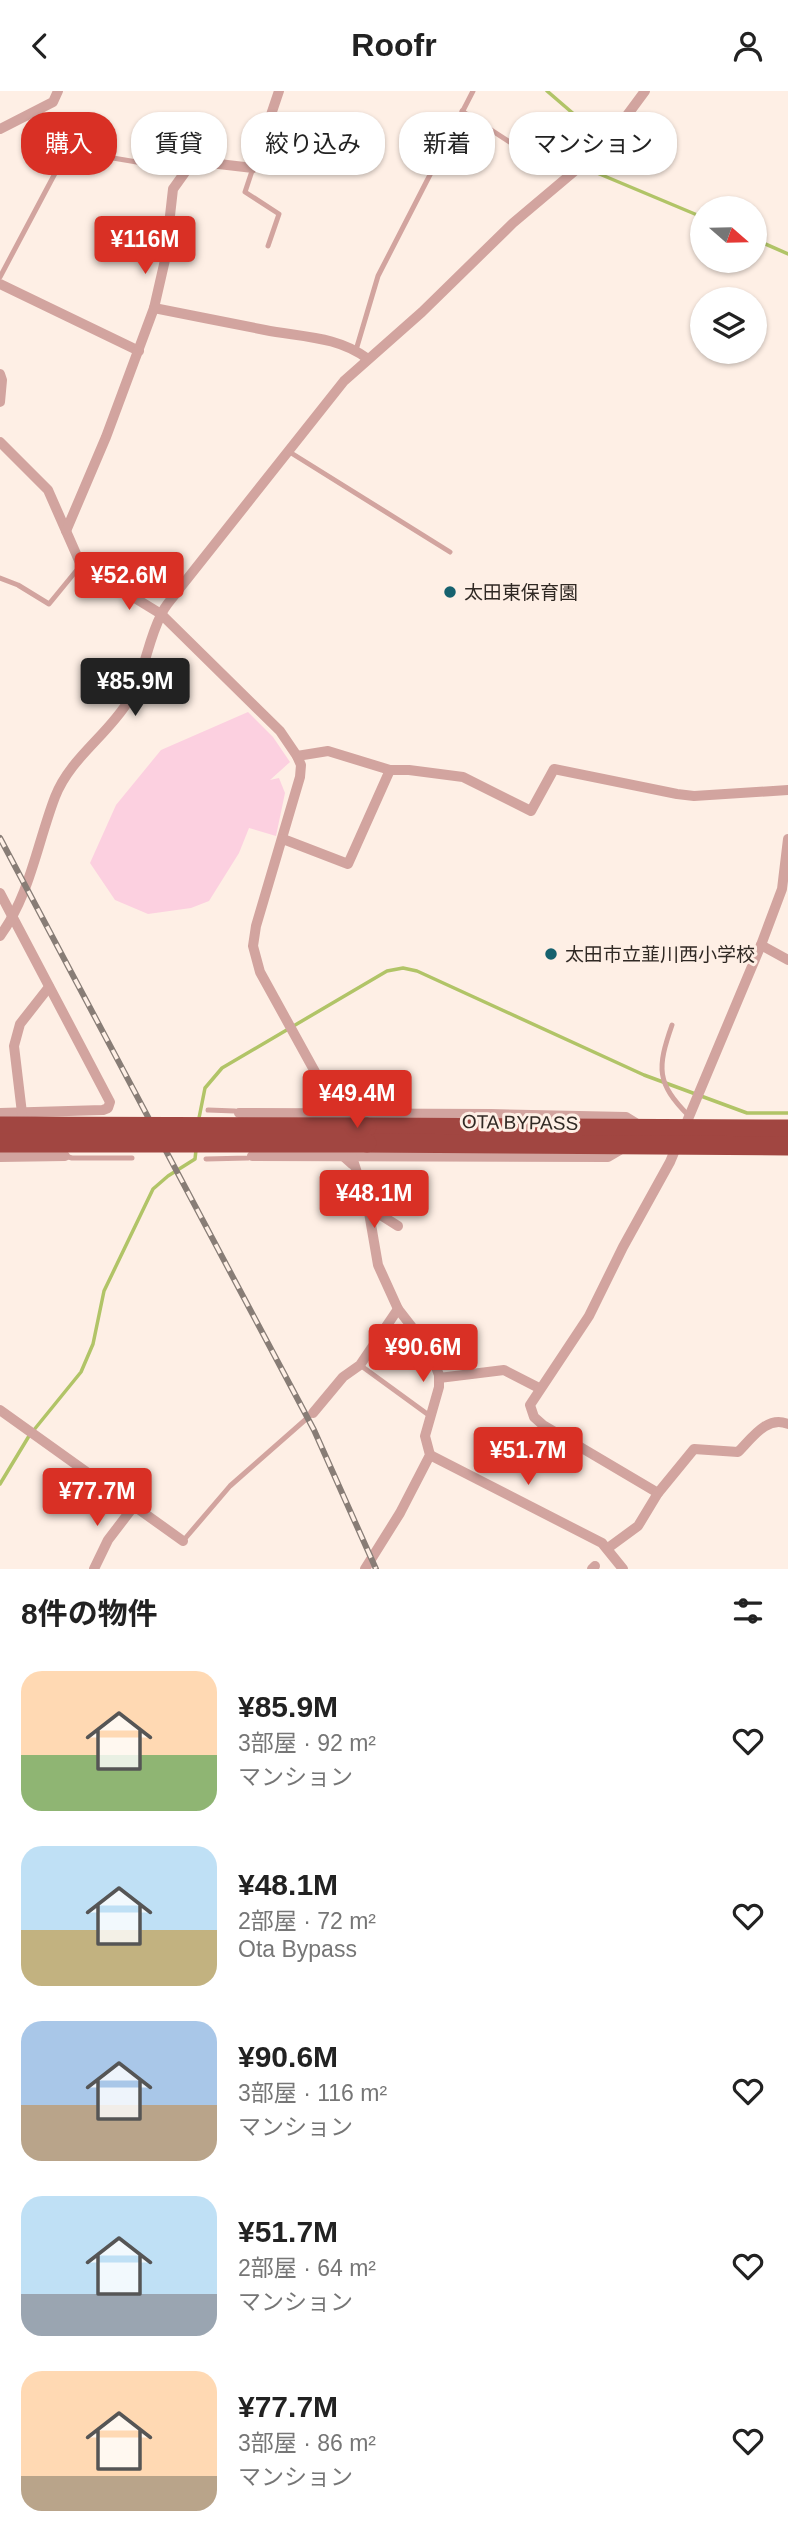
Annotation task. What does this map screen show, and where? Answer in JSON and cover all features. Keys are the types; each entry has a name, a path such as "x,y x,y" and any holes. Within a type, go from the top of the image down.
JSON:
{"highway":[{"name":"OTA BYPASS","path":"0,1126 367,1135 628,1145 683,1130 788,1146"},
{"name":"OTA BYPASS","path":"0,1143 644,1129 788,1129"}],"street":[{"path":"0,129 53,102 58,91"},
{"path":"272,112 279,91"},
{"path":"629,112 645,91"},
{"path":"66,531 83,494 154,308 165,260 173,189 184,175"},
{"path":"0,936 13,918 26,886 55,796 67,773 129,700 161,614 344,381 422,312 513,223 570,175"},
{"path":"0,284 139,351"},
{"path":"154,308 270,331 318,337 356,350 368,359"},
{"path":"0,374 0,402"},
{"path":"0,442 48,489 80,565 161,614 280,731 301,765 283,839 256,926 253,946 260,972 338,1115 351,1119 349,1158 368,1207 379,1265 398,1309 429,1349 439,1378 425,1436 430,1455 400,1513 365,1569"},
{"path":"297,756 328,751 390,770 463,777 531,811 554,769 677,795 788,790"},
{"path":"283,839 348,864 390,770"},
{"path":"658,1493 543,1425 534,1417 530,1405 589,1316 623,1247 656,1191 761,945 782,889 788,839"},
{"path":"0,893 110,1103 103,1110 0,1113"},
{"path":"761,945 788,960"},
{"path":"22,1113 14,1046 20,1024 49,987"},
{"path":"239,1113 626,1117 644,1129"},
{"path":"252,1156 608,1157 628,1145"},
{"path":"0,1157 65,1156"},
{"path":"368,1207 398,1226"},
{"path":"313,1413 343,1377 360,1365 398,1309"},
{"path":"439,1378 504,1370 539,1388"},
{"path":"0,1410 183,1541"},
{"path":"608,1548 638,1526 658,1493 694,1449 738,1452 771,1422 779,1420 788,1424"},
{"path":"430,1455 608,1548 623,1569"},
{"path":"94,1569 108,1540 134,1506"}],"lane":[{"path":"356,350 378,276 473,91"},
{"path":"462,111 509,142"},
{"path":"0,277 54,175"},
{"path":"251,175 245,193 279,214 268,246"},
{"path":"288,451 450,552"},
{"path":"0,578 18,585 49,604 80,565"},
{"path":"672,1025 662,1055 663,1078 683,1130"},
{"path":"208,1111 239,1113"},
{"path":"65,1156 132,1158"},
{"path":"206,1159 252,1156"},
{"path":"360,1365 430,1416"},
{"path":"183,1541 230,1486 313,1413"}],"shaded area":[{"path":"248,712 273,737 290,762 270,780 279,778 285,793 276,836 249,828 239,853 209,901 191,908 148,914 115,900 90,863 116,805 161,750"}],"waterway":[{"path":"547,91 571,112"},
{"path":"602,175 690,212"},
{"path":"767,245 788,254"},
{"path":"199,1118 205,1088 222,1068 387,971 403,968 417,971 644,1075 747,1113 788,1113"},
{"path":"0,1484 29,1436 81,1372 93,1344 104,1291 153,1189 195,1159 196,1150"}],"railway":[{"path":"0,838 314,1430 376,1569"}],"place":[{"name":"太田東保育園","path":"450,592"},
{"name":"太田市立韮川西小学校","path":"551,954"}]}
